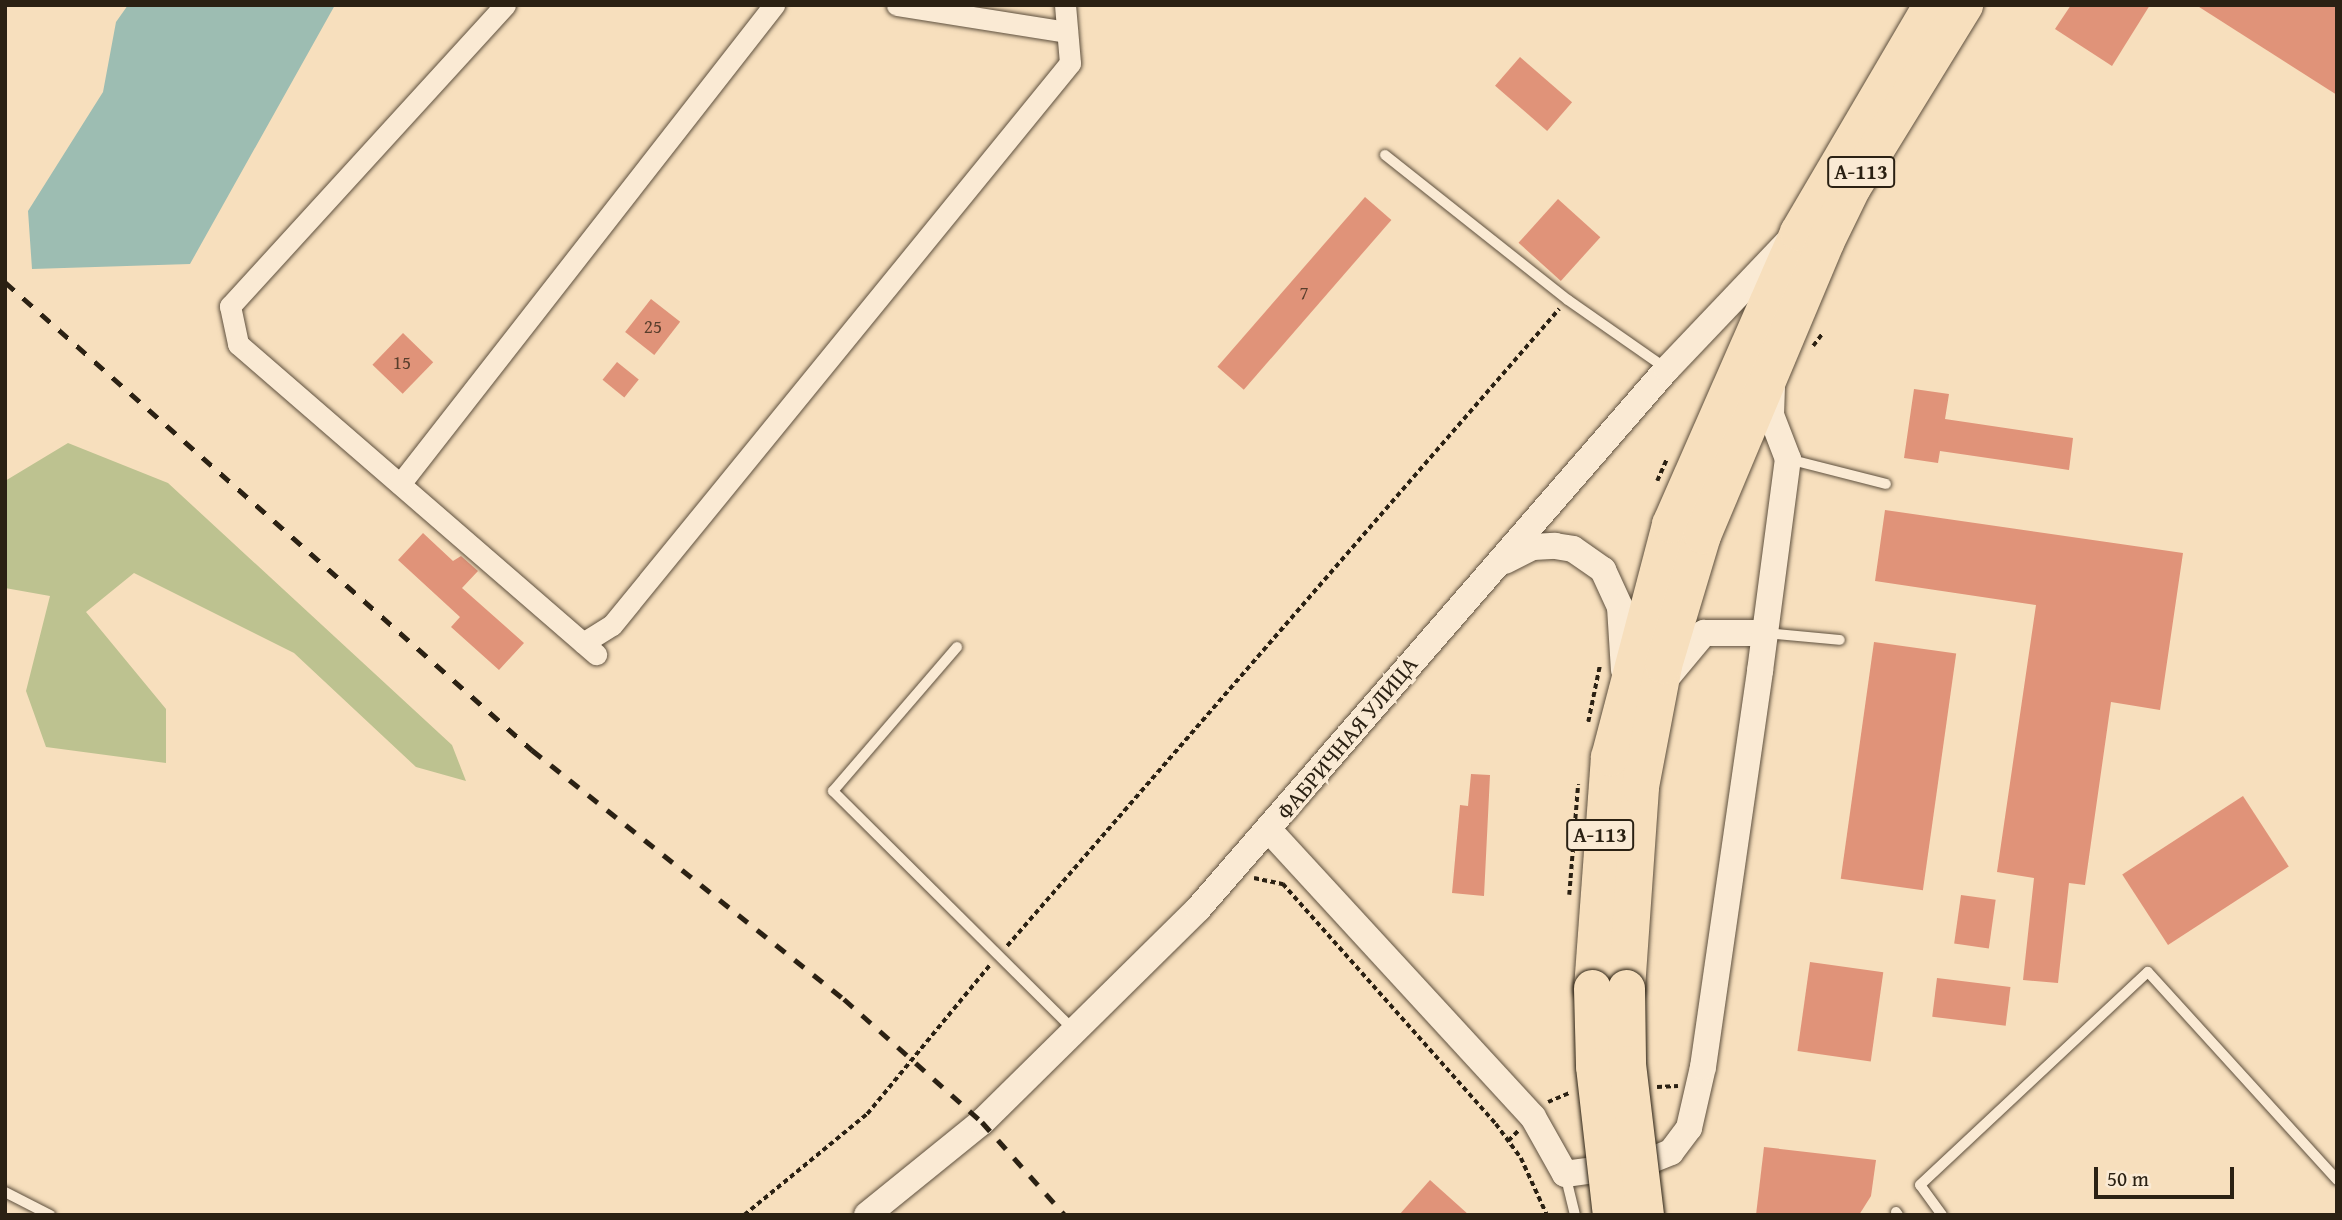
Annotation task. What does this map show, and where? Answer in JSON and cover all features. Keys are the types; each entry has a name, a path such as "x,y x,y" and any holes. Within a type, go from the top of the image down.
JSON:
{"highway":[{"name":"А-113","path":"1645,1215 1627,1064 1609,988 1600,834 1613,670 1648,593 1695,458 1798,232 1931,5"},
{"name":"А-113","path":"1611,1215 1594,1066 1631,863 1653,709 1702,535 1778,349 1852,187 1964,5"}],"street":[{"path":"505,5 230,306 238,344 589,648 612,625 1070,63 1065,5"},
{"path":"400,484 774,5"},
{"path":"897,5 1067,32"},
{"name":"ФАБРИЧНАЯ УЛИЦА","path":"867,1215 982,1122 1220,883 1269,831 1667,369 1798,232"},
{"path":"1269,831 1533,1117 1565,1174 1660,1159 1689,1128 1703,1068 1788,459 1771,415 1778,349"},
{"path":"1487,575 1533,547 1555,546 1589,558 1614,585 1613,670"},
{"path":"1653,709 1693,640 1716,630 1765,633"}],"lane":[{"path":"1385,155 1568,300 1667,369"},
{"path":"1788,459 1886,484"},
{"path":"1765,633 1840,640"},
{"path":"957,647 833,791 1075,1031"},
{"path":"1942,1215 1920,1185 2148,972 2337,1180"},
{"path":"1565,1174 1575,1215"},
{"path":"5,1192 50,1215"}],"path":[{"path":"744,1215 867,1114 999,955 1568,300"},
{"path":"1587,726 1613,670"},
{"path":"1570,902 1579,775"},
{"path":"1220,883 1229,891 1259,877 1283,884 1496,1124 1521,1158 1547,1215"}],"green space":[{"path":"68,443 168,483 452,745 466,781 416,767 294,653 134,573 86,612 166,709 166,763 46,747 26,691 50,596 5,588 5,481"}],"water":[{"path":"128,5 335,5 190,264 32,269 28,211 103,92 116,22"}],"building":[{"path":"2071,5 2150,5 2112,66 2055,29"},
{"path":"2196,5 2337,5 2337,95"},
{"path":"1520,57 1572,102 1547,131 1495,86"},
{"path":"1365,197 1391,220 1244,390 1217,367"},
{"path":"1558,199 1600,237 1561,281 1519,243"},
{"path":"651,299 680,322 654,355 625,332"},
{"path":"403,333 433,362 403,394 372,365"},
{"path":"617,362 639,380 624,397 603,380"},
{"path":"1914,389 1949,394 1945,419 2073,438 2069,470 1940,451 1938,463 1904,458"},
{"path":"1885,510 2183,553 2160,710 2111,702 2085,885 2069,883 2058,983 2023,980 2034,878 1997,872 2036,605 1875,581"},
{"path":"423,533 453,561 461,556 478,571 462,588 524,643 499,670 451,627 460,617 398,560"},
{"path":"1874,642 1956,654 1923,890 1841,879"},
{"path":"1471,774 1490,775 1484,896 1452,893 1460,805 1468,806"},
{"path":"2243,796 2289,866 2168,945 2122,874"},
{"path":"1961,895 1996,900 1989,948 1954,944"},
{"path":"1810,962 1883,972 1871,1061 1797,1051"},
{"path":"1937,978 2010,987 2006,1026 1932,1017"},
{"path":"1764,1147 1876,1160 1871,1196 1859,1215 1756,1215"},
{"path":"1430,1180 1469,1215 1399,1215"}],"railway":[{"path":"5,282 532,750 844,999 982,1122 1065,1215"}]}
